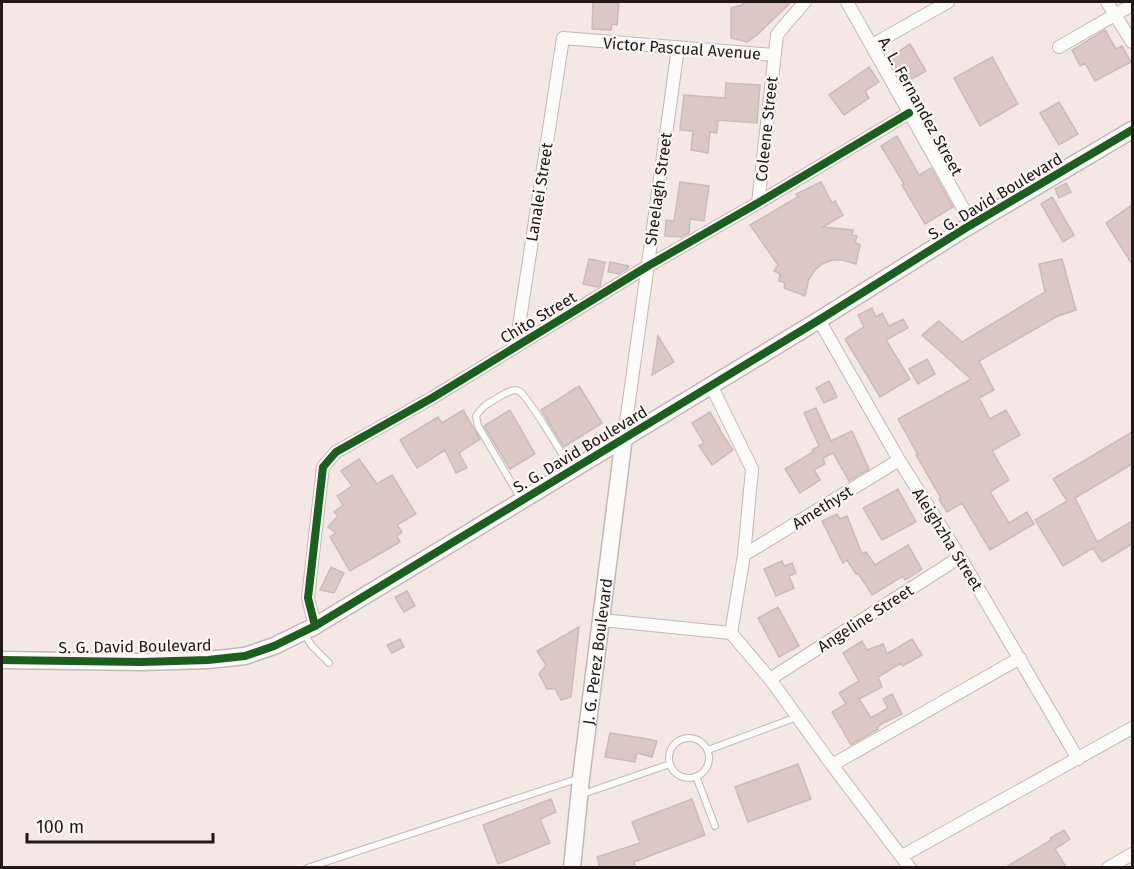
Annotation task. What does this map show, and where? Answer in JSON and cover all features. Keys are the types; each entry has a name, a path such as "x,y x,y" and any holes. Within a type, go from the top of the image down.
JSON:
{"street":[{"name":"Victor Pascual Avenue","path":"562,38 774,55 777,35 806,2"},
{"name":"A. L. Fernandez Street","path":"847,2 972,224"},
{"path":"872,45 948,2"},
{"path":"1107,2 1132,42"},
{"path":"1059,47 1132,5"},
{"name":"Lanalei Street","path":"516,345 562,38"},
{"name":"Sheelagh Street","path":"624,437 678,48"},
{"name":"Coleene Street","path":"758,203 774,55"},
{"name":"Chito Street","path":"309,629 308,598 323,467 336,452 432,398 648,266 909,113"},
{"name":"S. G. David Boulevard","path":"2,660 141,662 208,660 245,656 274,646 309,629 819,320 972,224 1132,130"},
{"name":"Aleighzha Street","path":"819,320 899,460 960,557 1078,759"},
{"path":"711,385 752,469 744,555 731,633"},
{"name":"J. G. Perez Boulevard","path":"572,867 624,437"},
{"name":"Amethyst","path":"744,555 899,460"},
{"name":"Angeline Street","path":"770,679 960,557"},
{"path":"602,620 731,633 770,679 910,867"},
{"path":"832,765 1020,658"},
{"path":"902,856 1132,728"},
{"path":"1108,867 1132,854"}],"lane":[{"path":"522,500 478,426 476,416 481,408 504,394 515,390 521,392 572,470"},
{"path":"309,629 312,646 329,663"},
{"path":"708,750 797,717"},
{"path":"693,738 699,740 708,750 709,763 702,773 696,776 683,777 670,764 670,750 679,740 693,738"},
{"path":"579,795 670,764"},
{"path":"696,776 715,826"},
{"path":"307,867 581,778"}],"building":[{"path":"593,2 619,2 617,25 612,24 611,30 592,29"},
{"path":"745,2 791,2 747,42 731,38 731,8"},
{"path":"1105,30 1116,49 1122,46 1131,62 1095,81 1085,63 1080,66 1072,50"},
{"path":"910,44 926,71 905,83 890,57"},
{"path":"992,57 1018,104 980,126 954,78"},
{"path":"869,67 879,82 865,91 869,98 844,115 829,95"},
{"path":"726,83 760,85 757,123 718,120 717,133 710,132 708,153 691,150 693,131 680,130 684,95 725,98"},
{"path":"1059,102 1078,134 1059,145 1040,113"},
{"path":"897,136 919,175 931,168 953,207 925,224 881,146"},
{"path":"680,182 709,186 704,221 690,219 689,233 681,237 665,236 666,220 674,221"},
{"path":"821,182 832,203 835,201 843,215 823,227 853,230 852,235 857,236 855,242 860,245 856,264 832,260 815,270 809,279 805,296 784,288 785,283 779,281 780,274 774,271 778,265 750,225 798,197 796,194"},
{"path":"1066,183 1071,192 1059,198 1055,189"},
{"path":"1052,197 1074,235 1063,242 1041,204"},
{"path":"1132,205 1132,264 1106,223"},
{"path":"589,259 605,262 600,286 583,284"},
{"path":"1062,259 1076,310 1058,316 979,361 994,390 979,398 990,419 1006,410 1020,435 992,451 1009,480 990,492 1009,523 1027,512 1034,524 990,550 962,503 947,512 898,419 971,379 922,335 939,321 962,342 1045,292 1039,264"},
{"path":"610,262 629,266 619,274 608,272"},
{"path":"872,308 876,317 882,313 889,326 903,319 908,328 886,340 910,379 880,397 845,339 864,327 858,315"},
{"path":"658,336 674,362 652,375"},
{"path":"927,359 935,374 918,384 909,369"},
{"path":"829,381 837,397 824,403 816,388"},
{"path":"579,386 602,423 564,447 541,410"},
{"path":"816,408 831,441 852,431 869,469 849,481 833,453 823,458 825,464 814,470 820,480 800,493 785,469 819,446 804,413"},
{"path":"463,410 480,439 459,453 467,468 456,473 445,450 417,468 400,440 438,417 442,423"},
{"path":"510,410 535,454 510,469 484,426"},
{"path":"710,412 733,450 712,465 699,446 704,443 692,423"},
{"path":"1132,432 1132,464 1075,498 1097,542 1132,521 1132,544 1102,562 1093,548 1063,566 1035,520 1067,501 1053,479"},
{"path":"359,459 377,484 392,475 416,514 397,525 402,532 397,536 400,542 350,571 330,537 336,533 328,527 338,516 334,512 343,505 337,496 352,486 341,471"},
{"path":"898,489 916,522 882,540 863,508"},
{"path":"837,514 840,519 847,516 862,554 866,552 875,565 908,545 922,569 905,580 903,576 872,595 847,560 843,563 822,521"},
{"path":"782,561 784,566 792,563 796,573 789,576 794,588 776,596 764,569"},
{"path":"331,567 344,573 334,593 320,590"},
{"path":"407,591 415,606 404,612 395,597"},
{"path":"778,607 799,646 779,657 758,618"},
{"path":"579,627 571,697 561,700 555,689 547,689 539,674 546,665 537,651"},
{"path":"400,639 404,647 392,653 387,645"},
{"path":"912,639 922,655 903,666 901,663 878,677 882,687 859,699 871,718 888,708 883,699 892,694 902,714 883,723 878,729 851,745 832,712 846,704 839,693 859,681 843,653 862,641 867,650 883,644 887,654"},
{"path":"610,733 657,741 652,757 637,753 635,762 605,757"},
{"path":"798,764 811,799 748,822 735,787"},
{"path":"551,799 556,812 540,819 550,843 498,864 483,825"},
{"path":"692,799 705,835 634,862 635,867 600,867 597,857 640,843 632,822"},
{"path":"1064,830 1070,839 1055,849 1066,867 1006,867 1051,840 1050,838"}],"cycle path":[{"path":"315,626 308,598 323,467 336,452 432,398 648,266 909,113"},
{"path":"2,660 141,662 208,660 245,656 274,646 315,626 819,320 964,229 1132,130"}]}
